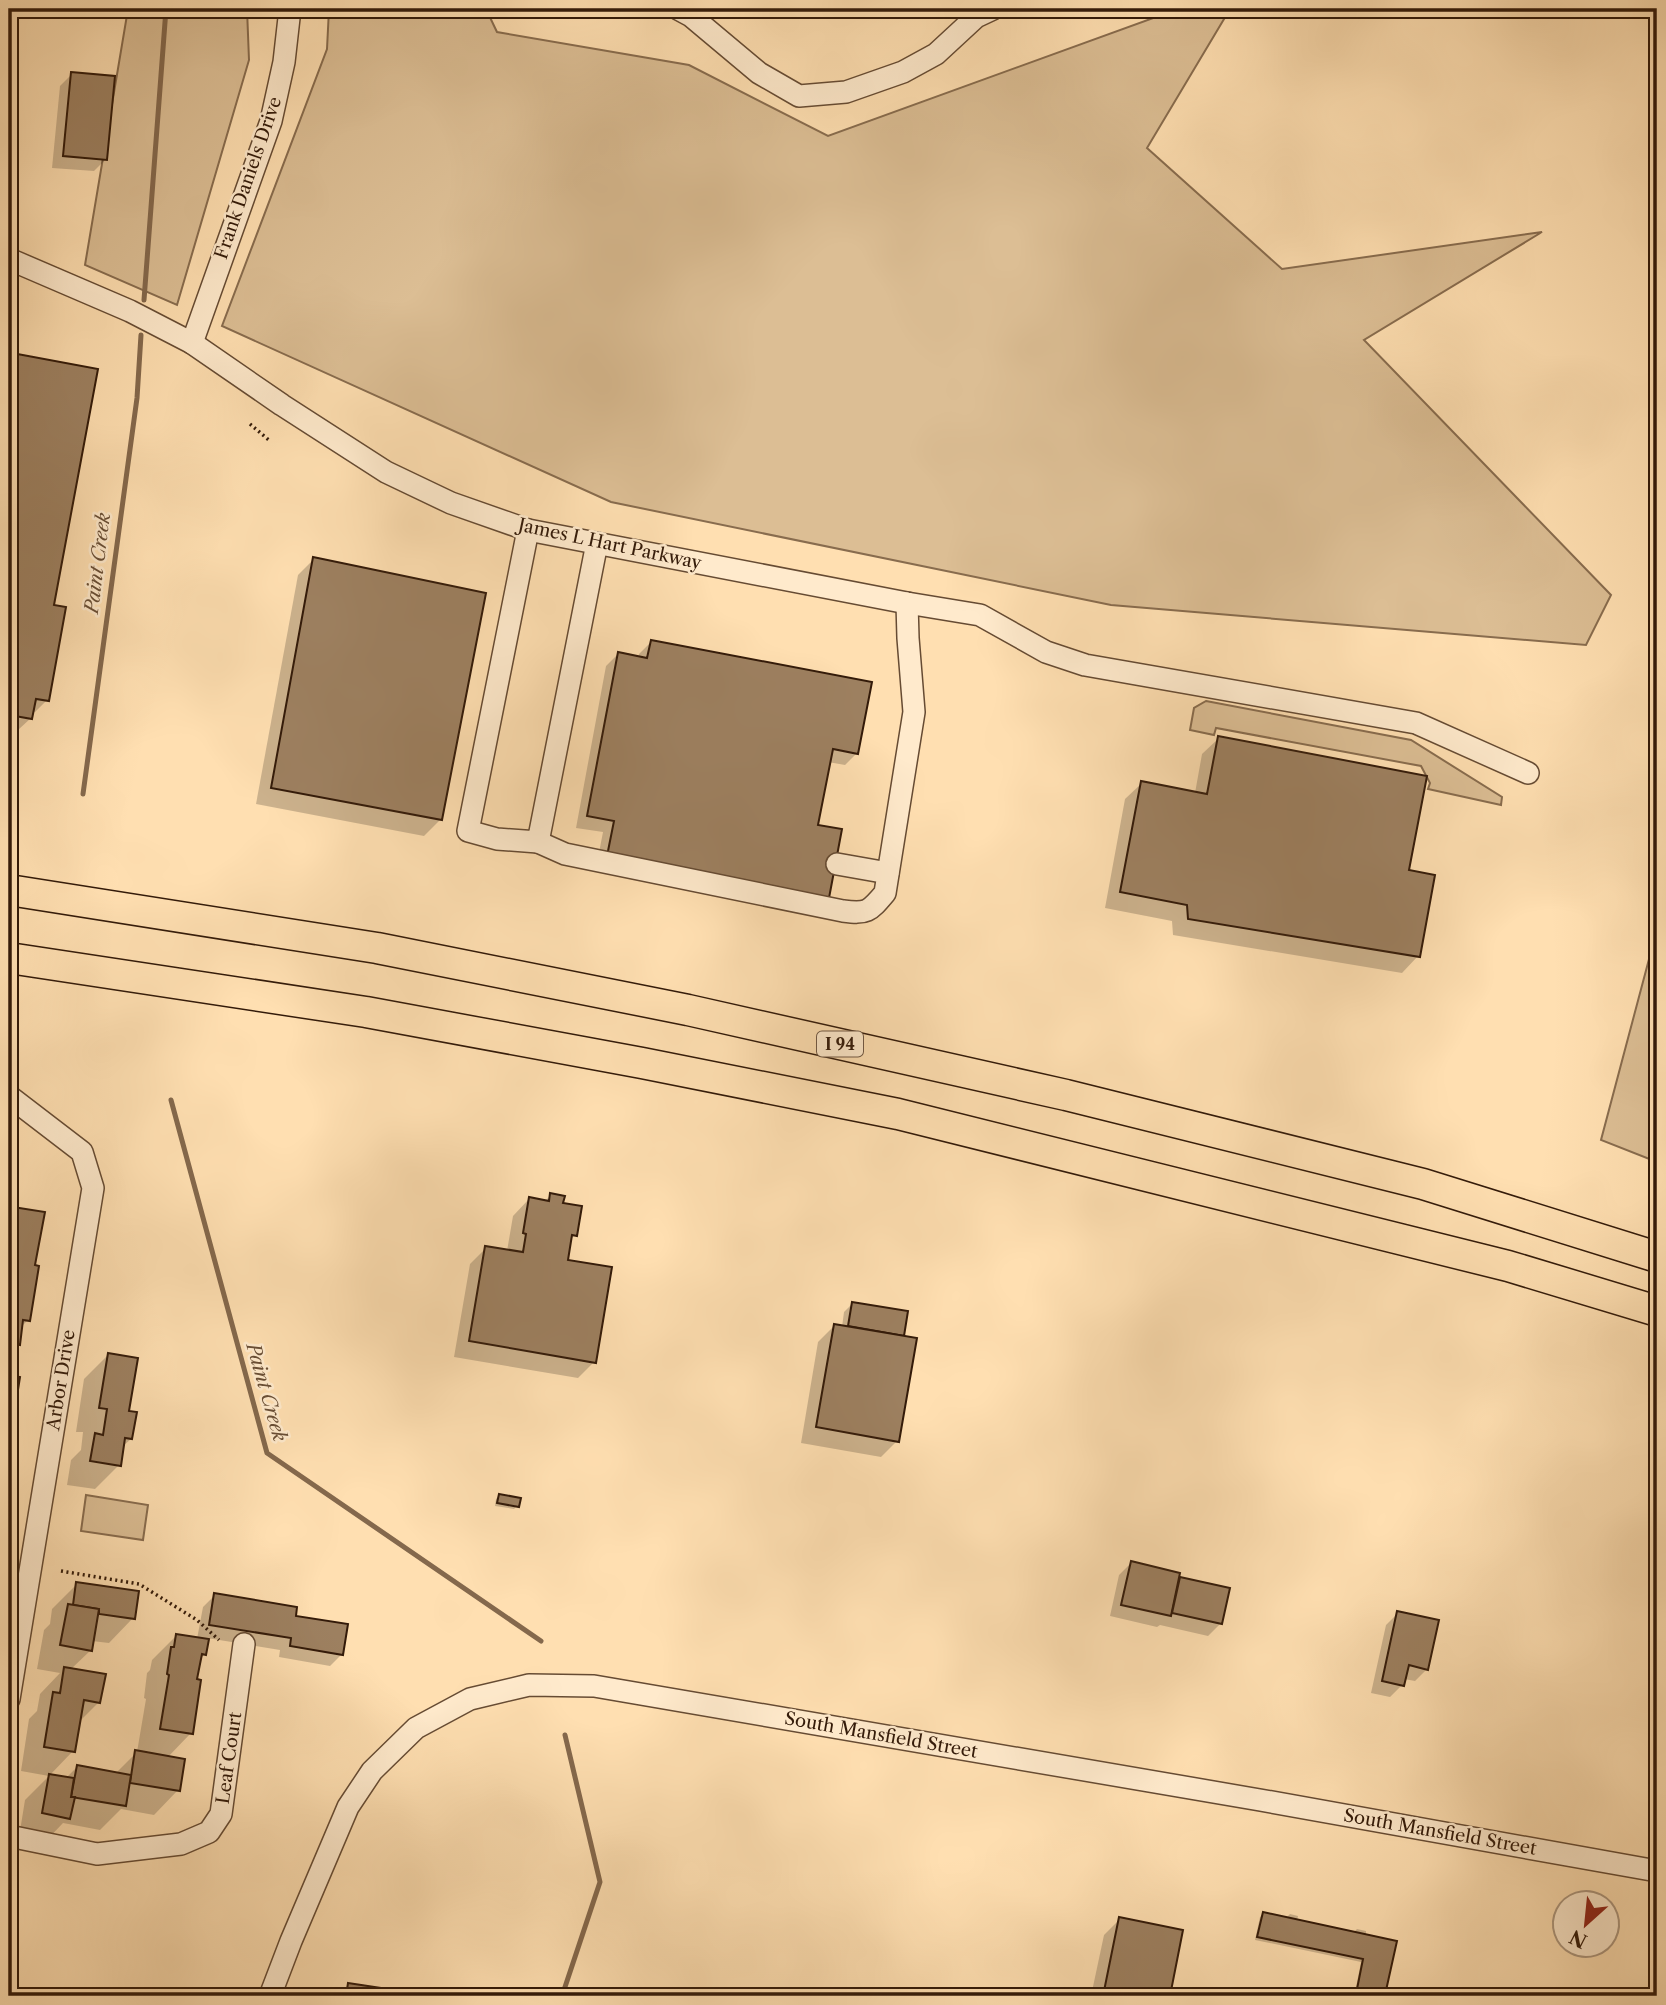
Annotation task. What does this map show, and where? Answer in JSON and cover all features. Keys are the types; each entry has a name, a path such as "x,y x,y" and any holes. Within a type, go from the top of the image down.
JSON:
{"highway":[{"name":"I 94","path":"9,890 377,948 729,1019 1066,1094 1423,1184 1657,1257"},
{"path":"9,958 366,1012 898,1114 1508,1266 1657,1311"}],"street":[{"name":"Frank Daniels Drive","path":"192,343 271,121 284,62 290,9"},
{"path":"673,12 691,16 760,73 799,96 846,92 903,72 936,54 976,17 993,9"},
{"name":"James L Hart Parkway","path":"9,259 130,311 192,343 386,472 451,503 528,530 980,615 1046,652 1085,665 1416,723 1528,773"},
{"path":"528,530 468,831 497,839 538,842 565,854 842,912 861,913 874,906 885,893 914,712 908,603"},
{"path":"538,842 597,543"},
{"path":"837,863 888,873"},
{"name":"Arbor Drive","path":"9,1096 82,1152 93,1188 9,1699"},
{"name":"Leaf Court","path":"9,1836 97,1854 181,1844 209,1832 221,1814 244,1644"},
{"name":"South Mansfield Street","path":"270,1996 348,1807 372,1771 416,1727 470,1699 529,1685 594,1686 1657,1871"}],"path":[{"path":"250,424 270,440"},
{"path":"61,1571 139,1584 197,1620 219,1640"}],"shaded area":[{"path":"128,9 247,9 249,60 177,305 85,265"},
{"path":"329,9 486,9 497,32 689,65 828,136 1178,9 1230,9 1147,148 1282,269 1542,232 1364,340 1611,595 1586,645 1111,605 611,502 222,326 327,49"},
{"path":"1206,701 1411,740 1502,797 1501,805 1428,789 1430,783 1421,766 1216,728 1214,735 1190,730 1194,708"},
{"path":"1657,929 1657,1162 1601,1140"},
{"path":"86,1495 148,1505 143,1540 81,1531"}],"building":[{"path":"71,72 115,76 107,160 63,156"},
{"path":"12,353 98,369 54,605 66,607 49,701 36,699 32,719 9,715 9,355"},
{"path":"313,557 486,593 442,820 271,788"},
{"path":"651,640 872,682 858,754 833,749 818,825 842,829 829,898 607,856 614,821 587,816 618,652 647,658"},
{"path":"1218,736 1427,776 1409,870 1435,875 1420,957 1188,919 1187,905 1120,892 1141,781 1207,794"},
{"path":"550,1193 565,1196 563,1203 582,1206 577,1236 572,1235 568,1260 612,1267 596,1363 469,1341 485,1246 523,1252 529,1197 549,1201"},
{"path":"13,1207 45,1212 35,1265 39,1266 30,1321 23,1320 20,1345 9,1343 9,1231"},
{"path":"852,1302 908,1311 904,1336 848,1326"},
{"path":"834,1324 917,1338 899,1442 816,1427"},
{"path":"108,1353 138,1358 129,1411 137,1412 132,1439 125,1438 121,1466 90,1461 95,1433 103,1435 107,1409 99,1408"},
{"path":"9,1375 20,1377 9,1446"},
{"path":"499,1494 521,1498 519,1507 497,1503"},
{"path":"1131,1561 1180,1573 1171,1616 1121,1605"},
{"path":"1180,1577 1230,1588 1222,1624 1172,1613"},
{"path":"76,1582 139,1591 135,1619 99,1614 99,1609 73,1605"},
{"path":"214,1593 297,1607 296,1616 348,1624 343,1655 290,1646 291,1638 209,1625"},
{"path":"68,1604 99,1609 92,1651 60,1645"},
{"path":"1397,1611 1439,1620 1428,1670 1409,1665 1404,1686 1382,1681"},
{"path":"176,1634 209,1639 206,1655 202,1654 197,1679 201,1680 193,1734 160,1729 171,1647 174,1647"},
{"path":"64,1667 106,1674 100,1703 84,1700 75,1752 44,1747 53,1692 60,1693"},
{"path":"135,1750 185,1759 180,1791 130,1783"},
{"path":"77,1765 131,1775 126,1806 71,1797"},
{"path":"49,1774 74,1778 71,1797 75,1797 70,1819 42,1813"},
{"path":"1263,1912 1397,1941 1385,1995 1357,1989 1363,1959 1257,1937"},
{"path":"1119,1917 1183,1930 1170,1996 1103,1996"},
{"path":"348,1983 434,1996 346,1996"}],"waterway":[{"name":"Paint Creek","path":"144,300 166,9"},
{"name":"Paint Creek","path":"83,794 137,398 141,335"},
{"name":"Paint Creek","path":"171,1100 267,1453 541,1641"},
{"name":"Paint Creek","path":"562,1996 600,1882 565,1735"}]}
